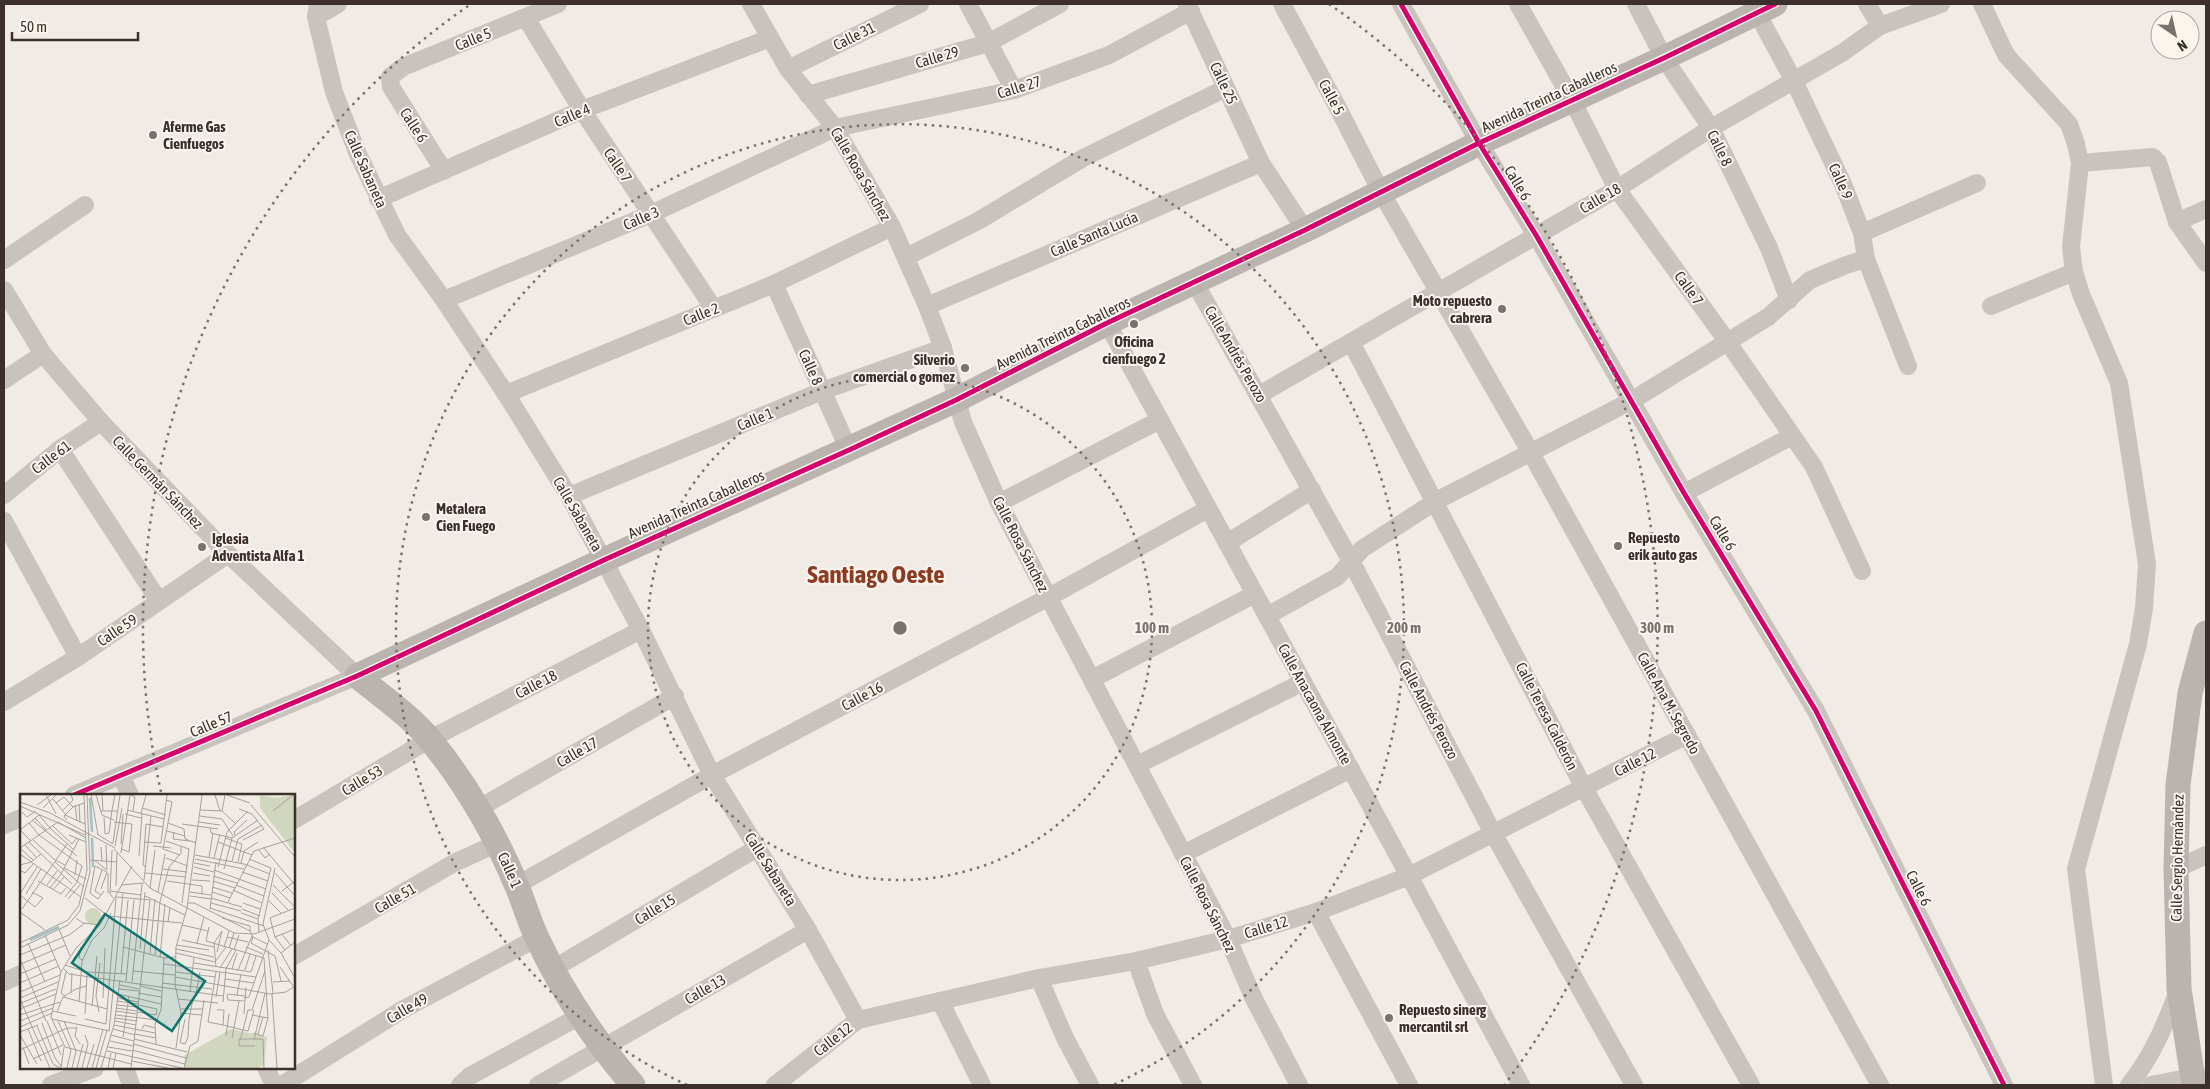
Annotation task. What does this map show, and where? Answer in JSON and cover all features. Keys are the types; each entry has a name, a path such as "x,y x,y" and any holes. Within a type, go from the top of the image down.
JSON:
{"street":[{"path":"317,10 338,4"},
{"name":"Calle 5","path":"390,77 403,67 558,4"},
{"name":"Calle 31","path":"788,69 920,4"},
{"path":"968,4 1014,90"},
{"name":"Calle 29","path":"808,94 988,43 1060,4"},
{"name":"Calle 5","path":"1282,4 1381,192"},
{"name":"Calle 6","path":"1401,4 1479,143 1536,236 1684,493 1816,711 2004,1085"},
{"name":"Calle 7","path":"1518,4 1572,100 1617,189 1727,341 1814,467 1862,571"},
{"name":"Calle 8","path":"1636,4 1664,58 1711,128 1768,248 1789,300"},
{"path":"1867,4 1880,26"},
{"name":"Calle 18","path":"1259,395 1617,189 1711,128 1842,53 1880,26 1941,4"},
{"path":"1982,4 2006,55 2069,124 2080,162 2071,247 2074,272 2119,384 2147,564 2144,608 2138,644 2076,869 2104,1085"},
{"name":"Calle Rosa Sánchez","path":"757,6 770,38 788,69 836,128 892,227 927,306 943,348 956,400 978,456 1000,503 1228,939 1254,999 1300,1085"},
{"name":"Avenida Treinta Caballeros","path":"357,676 604,560 956,400 1107,323 1306,230 1479,143 1664,58 1761,7"},
{"name":"Calle 9","path":"1761,7 1843,184 1862,233 1866,259 1908,366"},
{"name":"Calle 25","path":"1189,8 1261,163 1306,230"},
{"name":"Calle 27","path":"836,128 1014,90 1110,55 1189,8"},
{"name":"Calle Sabaneta","path":"317,10 334,92 357,152 397,235 444,300 506,394 569,496 642,630 712,775 808,930 858,1020"},
{"name":"Calle 7","path":"526,18 582,110 714,309"},
{"name":"Calle 4","path":"378,199 582,110 770,38"},
{"name":"Calle 6","path":"390,77 391,87 396,97 444,170"},
{"path":"906,257 978,221 1083,158 1226,88"},
{"name":"Calle 3","path":"444,300 651,214 836,128"},
{"path":"2080,162 2154,157 2158,162 2177,222 2206,263"},
{"name":"Calle Santa Lucía","path":"927,306 1261,163"},
{"path":"1862,233 1977,183"},
{"name":"Calle Ana M. Segredo","path":"1381,192 1531,453 1880,1085"},
{"path":"4,260 85,205"},
{"path":"2177,222 2206,209"},
{"name":"Calle 2","path":"506,394 774,284 892,227"},
{"path":"1267,616 1337,577 1362,549 1436,501 1631,401 1768,316 1789,300 1797,290 1810,280 1866,259"},
{"path":"1991,306 2074,272"},
{"name":"Calle Andrés Perozo","path":"1195,283 1351,561 1493,833 1634,1085"},
{"name":"Calle 8","path":"774,284 849,450"},
{"name":"Calle Germán Sánchez","path":"4,290 42,354 101,422 228,554 357,676"},
{"name":"Calle Anacaona Almonte","path":"1107,323 1521,1085"},
{"name":"Calle Teresa Calderón","path":"1351,342 1436,501 1584,788 1751,1085"},
{"name":"Calle 1","path":"569,496 822,391 943,348"},
{"path":"4,380 42,354"},
{"path":"1000,503 1160,420"},
{"name":"Calle 61","path":"4,495 60,449 101,422"},
{"path":"1684,493 1792,436"},
{"path":"60,449 159,601"},
{"path":"1227,543 1312,490"},
{"name":"Calle 16","path":"517,885 712,775 1049,597 1208,509"},
{"path":"4,521 78,657"},
{"name":"Calle 59","path":"4,702 78,657 228,554"},
{"path":"1092,679 1255,594"},
{"name":"Calle 18","path":"430,739 642,630"},
{"name":"Calle Sergio Hernández","path":"2197,1080 2179,989 2176,869 2178,785 2190,693 2206,633"},
{"name":"Calle 1","path":"357,676 430,739 478,808 498,843 517,885 537,938 553,969 580,1016 602,1049 633,1085"},
{"name":"Calle 57","path":"76,794 357,676"},
{"path":"1137,765 1303,682"},
{"name":"Calle 17","path":"478,808 675,696"},
{"name":"Calle 12","path":"775,1085 858,1020 1039,978 1136,961 1228,939 1316,912 1409,876 1687,735"},
{"name":"Calle 53","path":"295,819 430,739"},
{"path":"1183,854 1351,770"},
{"path":"121,776 130,794"},
{"path":"4,825 20,818"},
{"name":"Calle 51","path":"295,955 454,863 498,843"},
{"name":"Calle 15","path":"553,969 757,848"},
{"path":"2176,869 2206,856"},
{"path":"1316,912 1409,1085"},
{"name":"Calle 13","path":"538,1085 808,930"},
{"name":"Calle 49","path":"282,1085 402,1010 537,938"},
{"path":"1136,961 1155,1014 1193,1085"},
{"path":"4,982 20,974"},
{"path":"1039,978 1065,1038 1090,1085"},
{"path":"2129,1085 2157,1043 2179,989"},
{"path":"940,1001 982,1085"},
{"path":"460,1085 470,1076 580,1016"},
{"path":"51,1085 92,1069"},
{"path":"125,1069 131,1085"},
{"path":"266,1069 274,1085"},
{"path":"2150,1085 2197,1080"}],"cycle path":[{"path":"1401,4 1479,143 1536,235 1684,493 1816,711 2004,1085"},
{"path":"76,794 357,676 604,560 849,450 956,400 1107,323 1305,230 1479,143 1664,58 1775,4"}],"place":[{"name":"Aferme Gas Cienfuegos","path":"153,135"},
{"name":"Moto repuesto cabrera","path":"1502,309"},
{"name":"Oficina cienfuego 2","path":"1134,324"},
{"name":"Silverio comercial o gomez","path":"965,368"},
{"name":"Metalera Cien Fuego","path":"426,517"},
{"name":"Repuesto erik auto gas","path":"1618,546"},
{"name":"Iglesia Adventista Alfa 1","path":"202,547"},
{"name":"Repuesto sinerg mercantil srl","path":"1389,1018"}],"district":[{"name":"Santiago Oeste","path":"876,574"}]}
